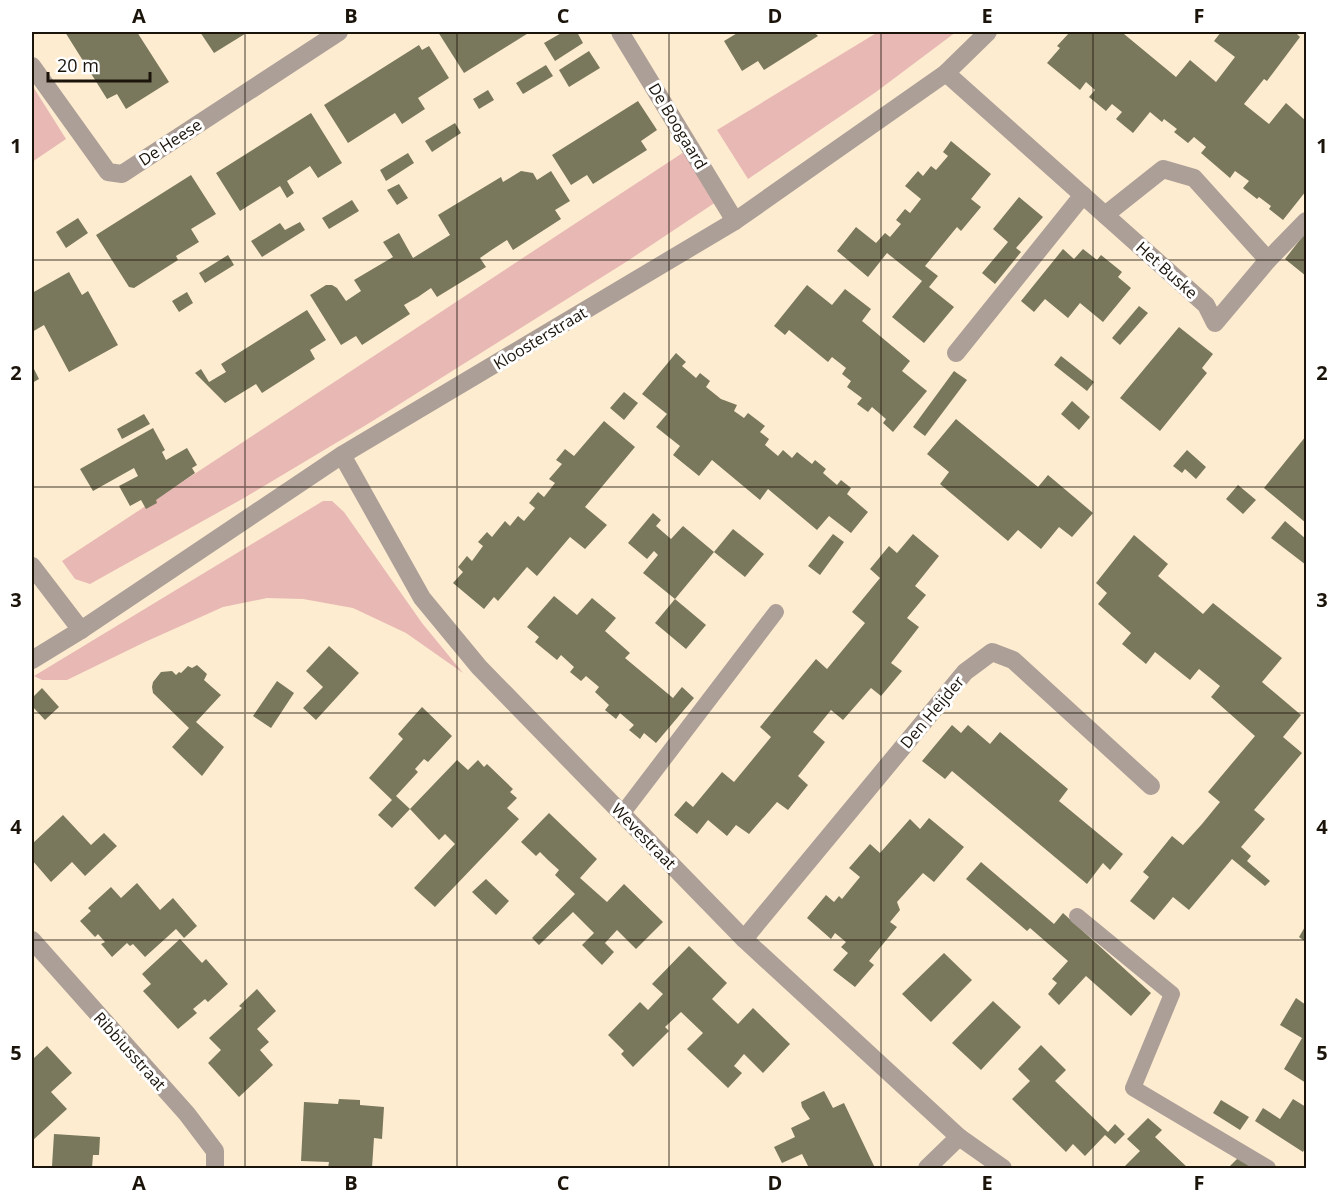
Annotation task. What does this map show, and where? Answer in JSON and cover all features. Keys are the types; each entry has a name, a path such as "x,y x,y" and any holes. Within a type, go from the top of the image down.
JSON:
{"street":[{"name":"De Heese","path":"32,66 108,172 122,174 339,32"},
{"name":"De Boogaard","path":"620,32 735,221"},
{"name":"Kloosterstraat","path":"32,660 81,630 342,455 735,221 946,73 988,32"},
{"name":"Het Buske","path":"946,73 1206,305 1215,323 1268,260 1306,221"},
{"path":"1105,215 1163,170 1194,178 1268,260"},
{"path":"956,352 1083,195"},
{"name":"Wevestraat","path":"342,455 422,598 479,667 744,939 959,1137 1003,1168"},
{"path":"32,566 81,630"},
{"name":"Den Heijder","path":"744,939 965,672 992,652 1013,660 1151,786"},
{"name":"Ribbiusstraat","path":"32,940 187,1114 215,1151 215,1168"},
{"path":"927,1168 959,1137"}],"lane":[{"path":"622,814 776,612"},
{"path":"1077,916 1172,994 1133,1088 1268,1168"}],"shaded area":[{"path":"878,32 956,32 876,92 748,179 717,130"},
{"path":"32,85 66,139 32,162"},
{"path":"684,152 716,202 626,262 371,422 244,498 90,584 75,579 62,561"},
{"path":"323,501 332,501 344,512 422,623 463,673 406,633 353,608 303,599 267,598 223,607 67,680 42,680 34,676"}],"building":[{"path":"65,32 137,32 169,82 126,109 117,94 107,99"},
{"path":"200,32 248,32 214,53"},
{"path":"438,32 530,32 464,73"},
{"path":"563,32 577,32 583,43 555,61 544,43"},
{"path":"739,32 814,32 818,36 764,70 758,61 742,71 724,41"},
{"path":"1070,32 1072,34 1073,32 1126,32 1124,34 1176,77 1190,60 1216,82 1235,57 1214,41 1221,32 1300,32 1297,34 1300,37 1267,81 1264,79 1244,104 1269,124 1286,103 1306,121 1306,151 1304,154 1306,156 1306,191 1283,220 1269,209 1271,206 1243,188 1249,181 1235,171 1230,178 1201,153 1206,147 1194,137 1188,143 1174,132 1177,129 1164,119 1162,122 1150,112 1133,133 1116,119 1122,112 1112,104 1106,111 1089,97 1095,90 1086,82 1080,90 1047,63 1060,48 1057,46"},
{"path":"419,45 422,50 429,46 449,78 418,98 425,109 402,124 395,113 348,143 324,105"},
{"path":"589,51 600,68 569,87 559,70"},
{"path":"546,65 553,76 523,94 516,83"},
{"path":"488,90 494,100 479,109 473,99"},
{"path":"638,101 657,130 641,141 647,150 593,184 587,175 571,185 552,155"},
{"path":"311,113 342,163 318,178 310,166 287,181 294,193 287,198 280,186 240,211 216,173"},
{"path":"455,123 461,133 432,152 425,141"},
{"path":"951,141 991,174 971,199 981,207 961,231 957,227 925,266 938,276 929,287 954,307 924,343 892,317 922,281 887,253 868,277 837,251 856,227 876,243 885,233 890,237 901,224 896,220 905,209 910,213 921,199 905,186 918,171 923,176 931,166 936,170 948,156 943,152"},
{"path":"408,153 414,163 386,181 380,170"},
{"path":"521,171 533,173 537,180 551,171 570,201 555,210 561,219 513,250 507,240 480,258 486,267 437,297 431,288 404,305 410,314 362,345 356,336 341,345 310,295 326,285 332,285 346,301 361,291 354,280 393,257 383,242 399,233 413,258 450,235 438,215 501,177 503,182"},
{"path":"191,175 216,214 191,229 199,242 176,256 178,260 134,288 129,287 96,235"},
{"path":"399,184 408,198 397,205 387,190"},
{"path":"1019,197 1043,217 1016,248 1021,252 995,284 982,273 1008,242 993,229"},
{"path":"352,200 359,211 329,229 322,218"},
{"path":"78,218 88,233 66,248 56,232"},
{"path":"300,222 305,230 262,257 251,241 280,223 285,230"},
{"path":"1306,232 1306,276 1285,259"},
{"path":"1063,249 1074,259 1083,249 1097,260 1101,255 1122,272 1118,277 1131,288 1103,322 1080,303 1068,318 1045,299 1034,312 1021,301"},
{"path":"228,255 234,265 205,283 199,273"},
{"path":"69,272 82,295 88,291 118,345 69,372 44,325 32,332 32,293"},
{"path":"807,285 832,305 845,289 871,309 862,321 910,361 902,371 927,391 893,432 883,423 886,419 872,407 868,412 857,404 862,398 847,387 851,381 842,374 846,368 832,357 828,362 789,330 785,335 774,326"},
{"path":"187,292 193,303 179,312 172,301"},
{"path":"1139,306 1148,313 1120,345 1112,338"},
{"path":"307,310 326,340 310,350 315,359 262,393 256,384 225,403 195,373 201,369 209,382 226,372 221,364"},
{"path":"1179,327 1213,354 1202,368 1207,373 1160,431 1120,398"},
{"path":"676,353 686,362 682,366 696,378 700,373 710,381 706,387 721,399 737,405 734,411 744,418 748,413 765,426 760,432 769,439 765,445 778,456 783,450 792,458 797,452 812,464 815,460 826,469 823,473 837,485 841,480 851,488 847,494 868,512 851,533 829,516 817,530 768,489 760,500 712,460 699,476 673,455 680,446 656,427 667,414 642,394"},
{"path":"1061,356 1094,382 1087,391 1054,365"},
{"path":"32,365 39,379 32,383"},
{"path":"954,371 967,380 925,436 913,427"},
{"path":"624,392 638,403 624,420 610,408"},
{"path":"1072,401 1090,417 1079,430 1061,414"},
{"path":"144,414 150,424 122,439 117,429"},
{"path":"956,419 1038,487 1048,475 1093,513 1072,537 1059,527 1041,549 1018,530 1008,541 940,484 949,472 927,454"},
{"path":"604,421 635,447 585,507 607,525 585,549 570,537 537,576 527,567 498,601 494,597 484,609 453,583 463,572 458,567 467,556 472,561 483,546 478,542 487,532 492,537 505,521 510,526 518,516 524,521 535,508 529,503 538,492 544,497 555,483 549,479 562,464 556,460 565,449 574,456"},
{"path":"153,428 165,450 162,452 166,460 187,448 197,465 192,468 195,473 146,509 141,500 130,506 119,486 138,476 134,468 93,491 80,469"},
{"path":"1306,436 1306,523 1264,488"},
{"path":"1187,450 1206,467 1196,479 1185,469 1182,473 1173,466"},
{"path":"1238,485 1256,500 1243,514 1226,499"},
{"path":"653,513 661,520 656,526 671,539 683,526 714,552 675,599 643,573 658,555 654,551 647,559 628,543"},
{"path":"1285,521 1306,539 1306,565 1271,538"},
{"path":"733,529 764,554 745,577 714,552"},
{"path":"833,534 844,542 820,575 808,566"},
{"path":"913,534 939,556 915,586 926,595 907,618 919,627 891,663 902,671 881,696 871,688 843,720 831,710 813,732 825,742 798,776 808,785 788,810 777,802 749,834 736,825 727,836 708,820 697,834 674,815 686,801 693,807 722,772 734,782 771,737 760,727 816,659 827,669 865,623 852,612 880,578 870,569 889,546 897,553"},
{"path":"1134,535 1168,564 1158,576 1203,614 1213,603 1282,658 1262,682 1301,715 1283,737 1302,753 1254,810 1265,819 1241,847 1251,856 1247,861 1270,881 1265,886 1232,859 1189,910 1173,897 1154,920 1130,901 1149,877 1143,872 1172,836 1183,845 1202,824 1220,802 1208,792 1255,736 1211,697 1220,686 1199,669 1190,680 1155,652 1146,664 1122,644 1131,633 1098,604 1107,593 1096,583"},
{"path":"554,596 577,615 592,598 616,618 605,631 630,653 625,658 673,698 682,687 694,698 656,743 644,733 640,739 629,730 634,725 620,713 616,719 605,710 609,705 595,692 599,687 586,676 581,681 570,672 574,667 561,655 557,660 535,642 539,637 527,627"},
{"path":"675,599 706,625 686,649 655,623"},
{"path":"329,646 359,673 316,720 303,708 323,687 306,671"},
{"path":"197,665 207,674 204,680 221,695 196,722 224,747 202,776 172,747 189,728 153,693 152,687 161,672 172,671 176,675 188,666 192,668"},
{"path":"277,681 294,693 271,728 253,716"},
{"path":"42,688 59,707 45,720 32,706 32,698"},
{"path":"422,707 452,736 428,762 424,759 415,769 418,772 396,796 410,809 392,828 378,815 392,800 369,778 403,739 398,734"},
{"path":"952,725 961,733 968,725 990,744 1000,732 1068,789 1059,801 1123,854 1110,870 1103,863 1087,884 952,771 945,779 922,761"},
{"path":"457,760 468,770 478,760 484,767 487,764 513,789 510,792 517,798 507,808 519,819 435,907 414,888 455,844 445,834 439,840 410,809"},
{"path":"549,813 597,859 580,878 607,902 624,884 663,922 636,949 617,930 605,943 614,952 602,965 582,945 594,933 573,912 539,945 532,938 575,894 555,875 559,870 540,852 536,856 521,842"},
{"path":"63,815 91,845 104,833 117,846 85,876 72,862 51,882 32,860 32,844"},
{"path":"929,818 964,847 934,882 923,873 897,902 900,910 890,922 897,927 869,961 874,965 855,987 833,970 848,953 841,947 846,942 835,933 831,939 807,918 826,895 834,902 839,896 842,899 860,877 849,868 870,844 880,853 910,819 920,829"},
{"path":"981,862 1054,924 1063,913 1151,993 1131,1016 1086,976 1059,1005 1048,994 1057,983 1052,979 1068,961 1030,928 1027,931 966,879"},
{"path":"486,879 509,901 496,915 472,892"},
{"path":"137,883 160,910 173,898 197,926 184,938 176,929 145,957 133,944 130,946 127,943 112,957 101,944 105,942 98,934 95,937 80,921 91,911 88,908 111,887 121,898"},
{"path":"1306,925 1306,942 1299,937"},
{"path":"180,939 202,963 206,959 228,984 208,1002 205,999 193,1009 197,1013 178,1029 143,991 151,984 142,974"},
{"path":"689,946 727,983 712,999 738,1024 753,1008 790,1044 763,1073 744,1054 734,1066 742,1073 728,1088 687,1049 703,1033 681,1012 665,1027 669,1031 633,1067 621,1054 624,1051 608,1035 640,1002 648,1010 663,994 652,984"},
{"path":"944,953 972,980 931,1022 902,994"},
{"path":"257,989 276,1011 257,1029 269,1042 260,1050 273,1065 239,1097 208,1063 221,1050 209,1038 242,1008 239,1006"},
{"path":"1296,998 1306,1005 1306,1083 1284,1069 1302,1038 1280,1025"},
{"path":"993,1001 1021,1027 981,1070 952,1043"},
{"path":"1041,1045 1066,1070 1055,1081 1108,1132 1115,1124 1125,1134 1115,1144 1105,1135 1085,1156 1073,1144 1066,1152 1012,1099 1030,1081 1018,1069"},
{"path":"47,1046 72,1073 51,1092 67,1109 32,1141 32,1055 34,1058"},
{"path":"824,1091 833,1108 844,1103 875,1168 805,1168 808,1166 802,1154 782,1163 774,1147 795,1137 791,1128 810,1119 801,1102"},
{"path":"339,1099 360,1100 360,1105 384,1107 382,1139 374,1138 372,1168 328,1168 329,1162 301,1161 304,1102 338,1104"},
{"path":"1293,1099 1306,1107 1306,1146 1303,1152 1255,1121 1263,1108 1280,1119"},
{"path":"1221,1100 1249,1117 1240,1130 1213,1113"},
{"path":"1148,1118 1162,1130 1155,1137 1188,1168 1123,1168 1140,1151 1127,1139"},
{"path":"54,1134 100,1137 99,1155 93,1155 92,1168 52,1166"},
{"path":"1240,1156 1260,1168 1228,1168"}]}
